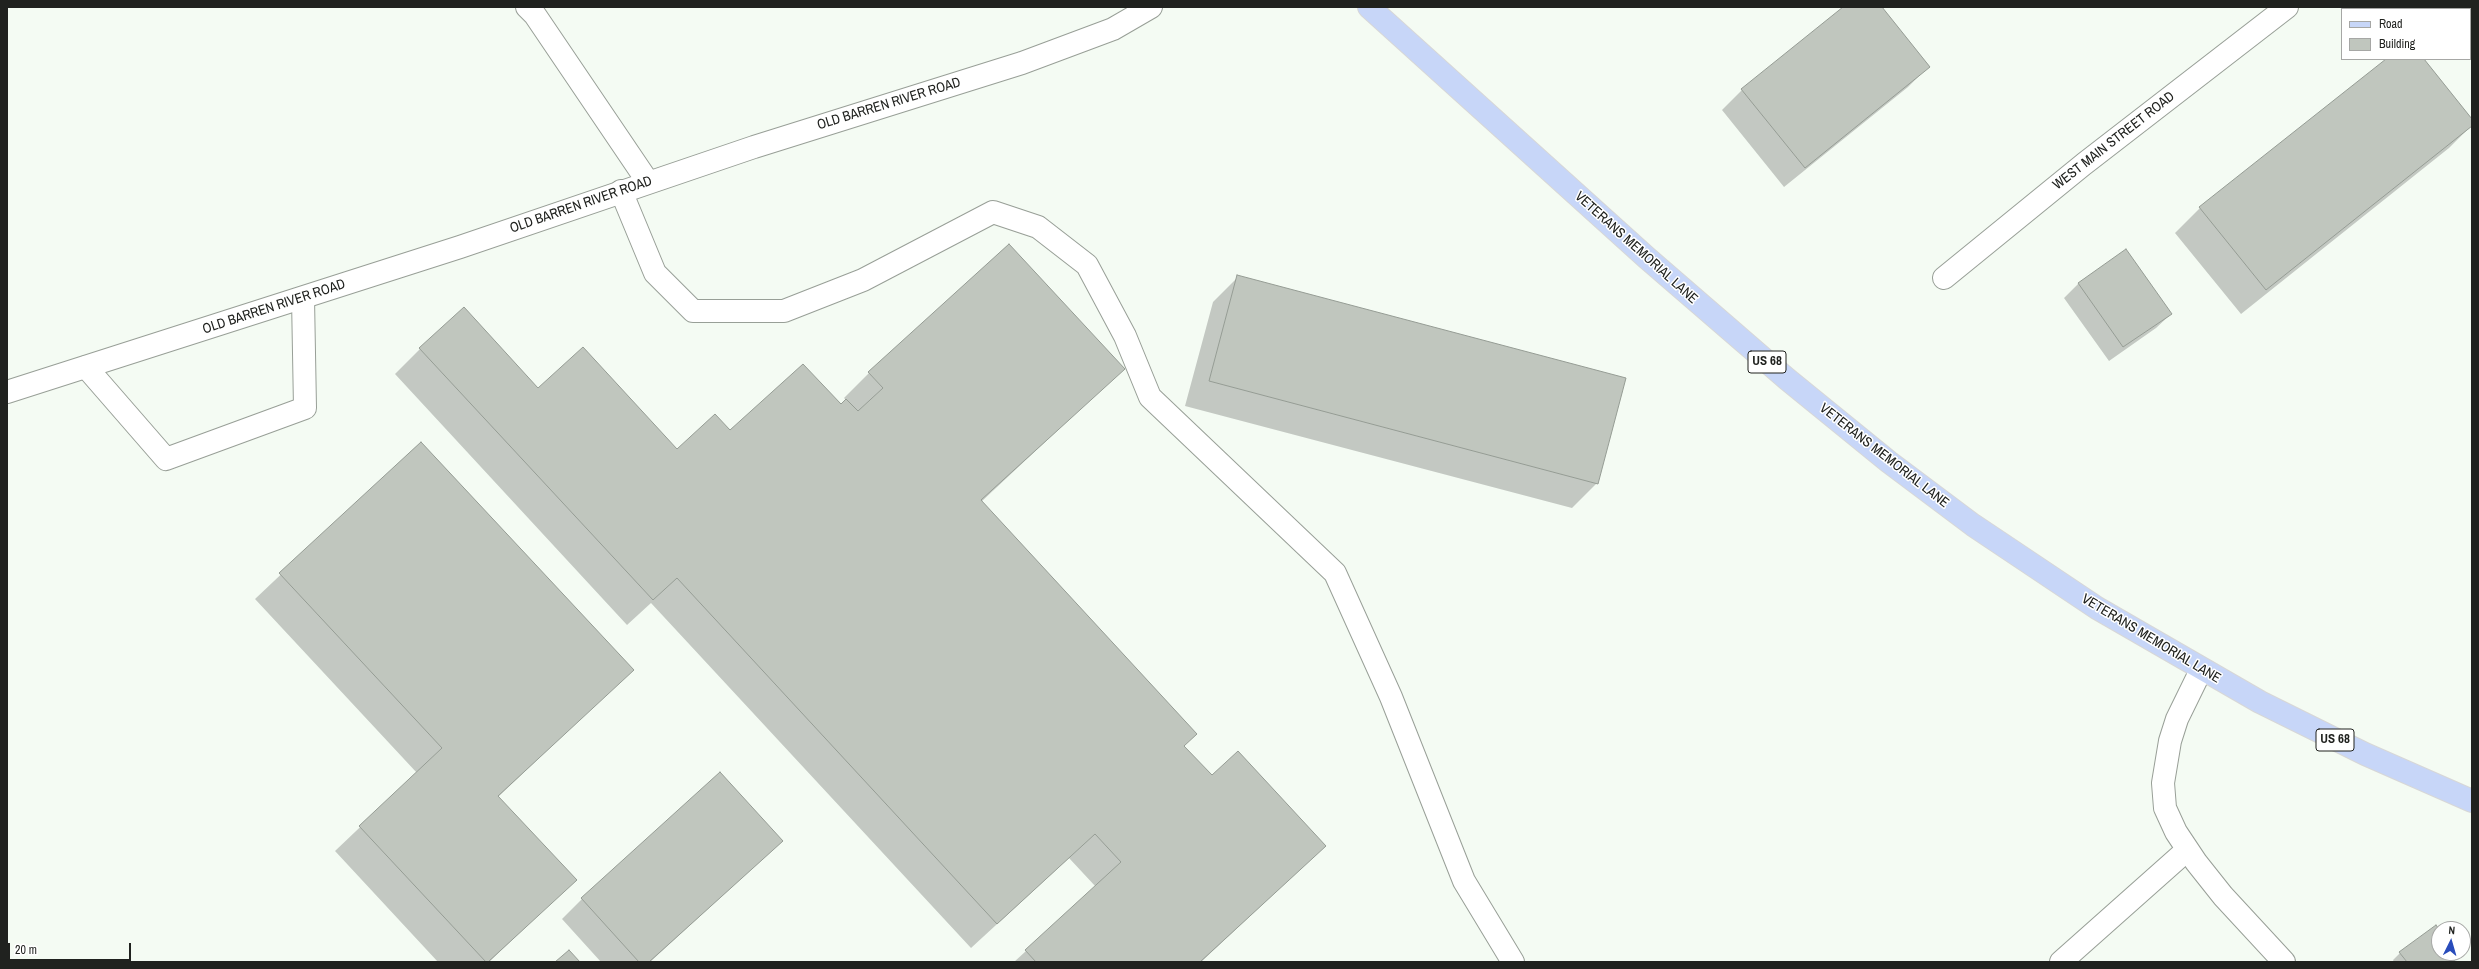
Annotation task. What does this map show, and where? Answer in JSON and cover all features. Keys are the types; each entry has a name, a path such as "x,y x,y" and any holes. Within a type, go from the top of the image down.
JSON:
{"main road":[{"name":"VETERANS MEMORIAL LANE","path":"1369,7 1658,268 1787,379 1889,462 2034,567 2096,608 2201,670 2260,702 2358,751 2472,801"}],"street":[{"path":"527,7 535,15 648,182"},
{"name":"OLD BARREN RIVER ROAD","path":"7,392 303,298 648,182 1066,48 1113,29 1151,7"},
{"name":"WEST MAIN STREET ROAD","path":"1944,278 2084,164 2287,7"},
{"path":"621,191 655,273 693,311 784,311 862,280 993,212 1038,227 1087,265 1125,336 1150,397 1335,573 1391,697 1464,881 1513,962"},
{"path":"86,367 166,459 305,408 303,298"},
{"path":"2201,670 2177,718 2165,762 2163,801 2168,816 2187,850 2223,896 2284,962"},
{"path":"2061,962 2187,850"}],"building":[{"path":"1843,7 1882,7 1930,67 1805,168 1741,89"},
{"path":"2385,60 2425,60 2472,119 2472,126 2266,290 2199,207"},
{"path":"1009,244 1125,369 981,500 1197,734 1184,746 1212,775 1238,751 1326,846 1200,962 1036,962 1025,950 1121,862 1095,834 997,924 677,578 653,600 419,348 464,307 538,388 583,347 677,449 715,414 730,430 803,364 841,404 846,399 858,411 883,388 868,372"},
{"path":"2126,249 2172,314 2123,347 2078,283"},
{"path":"1237,275 1626,378 1598,484 1209,381"},
{"path":"421,442 634,670 498,796 577,880 488,962 486,962 359,826 442,748 279,573"},
{"path":"720,772 783,841 649,962 639,962 581,898"},
{"path":"2431,929 2431,961 2453,961 2407,962 2399,952"},
{"path":"569,950 580,962 555,962"}]}
